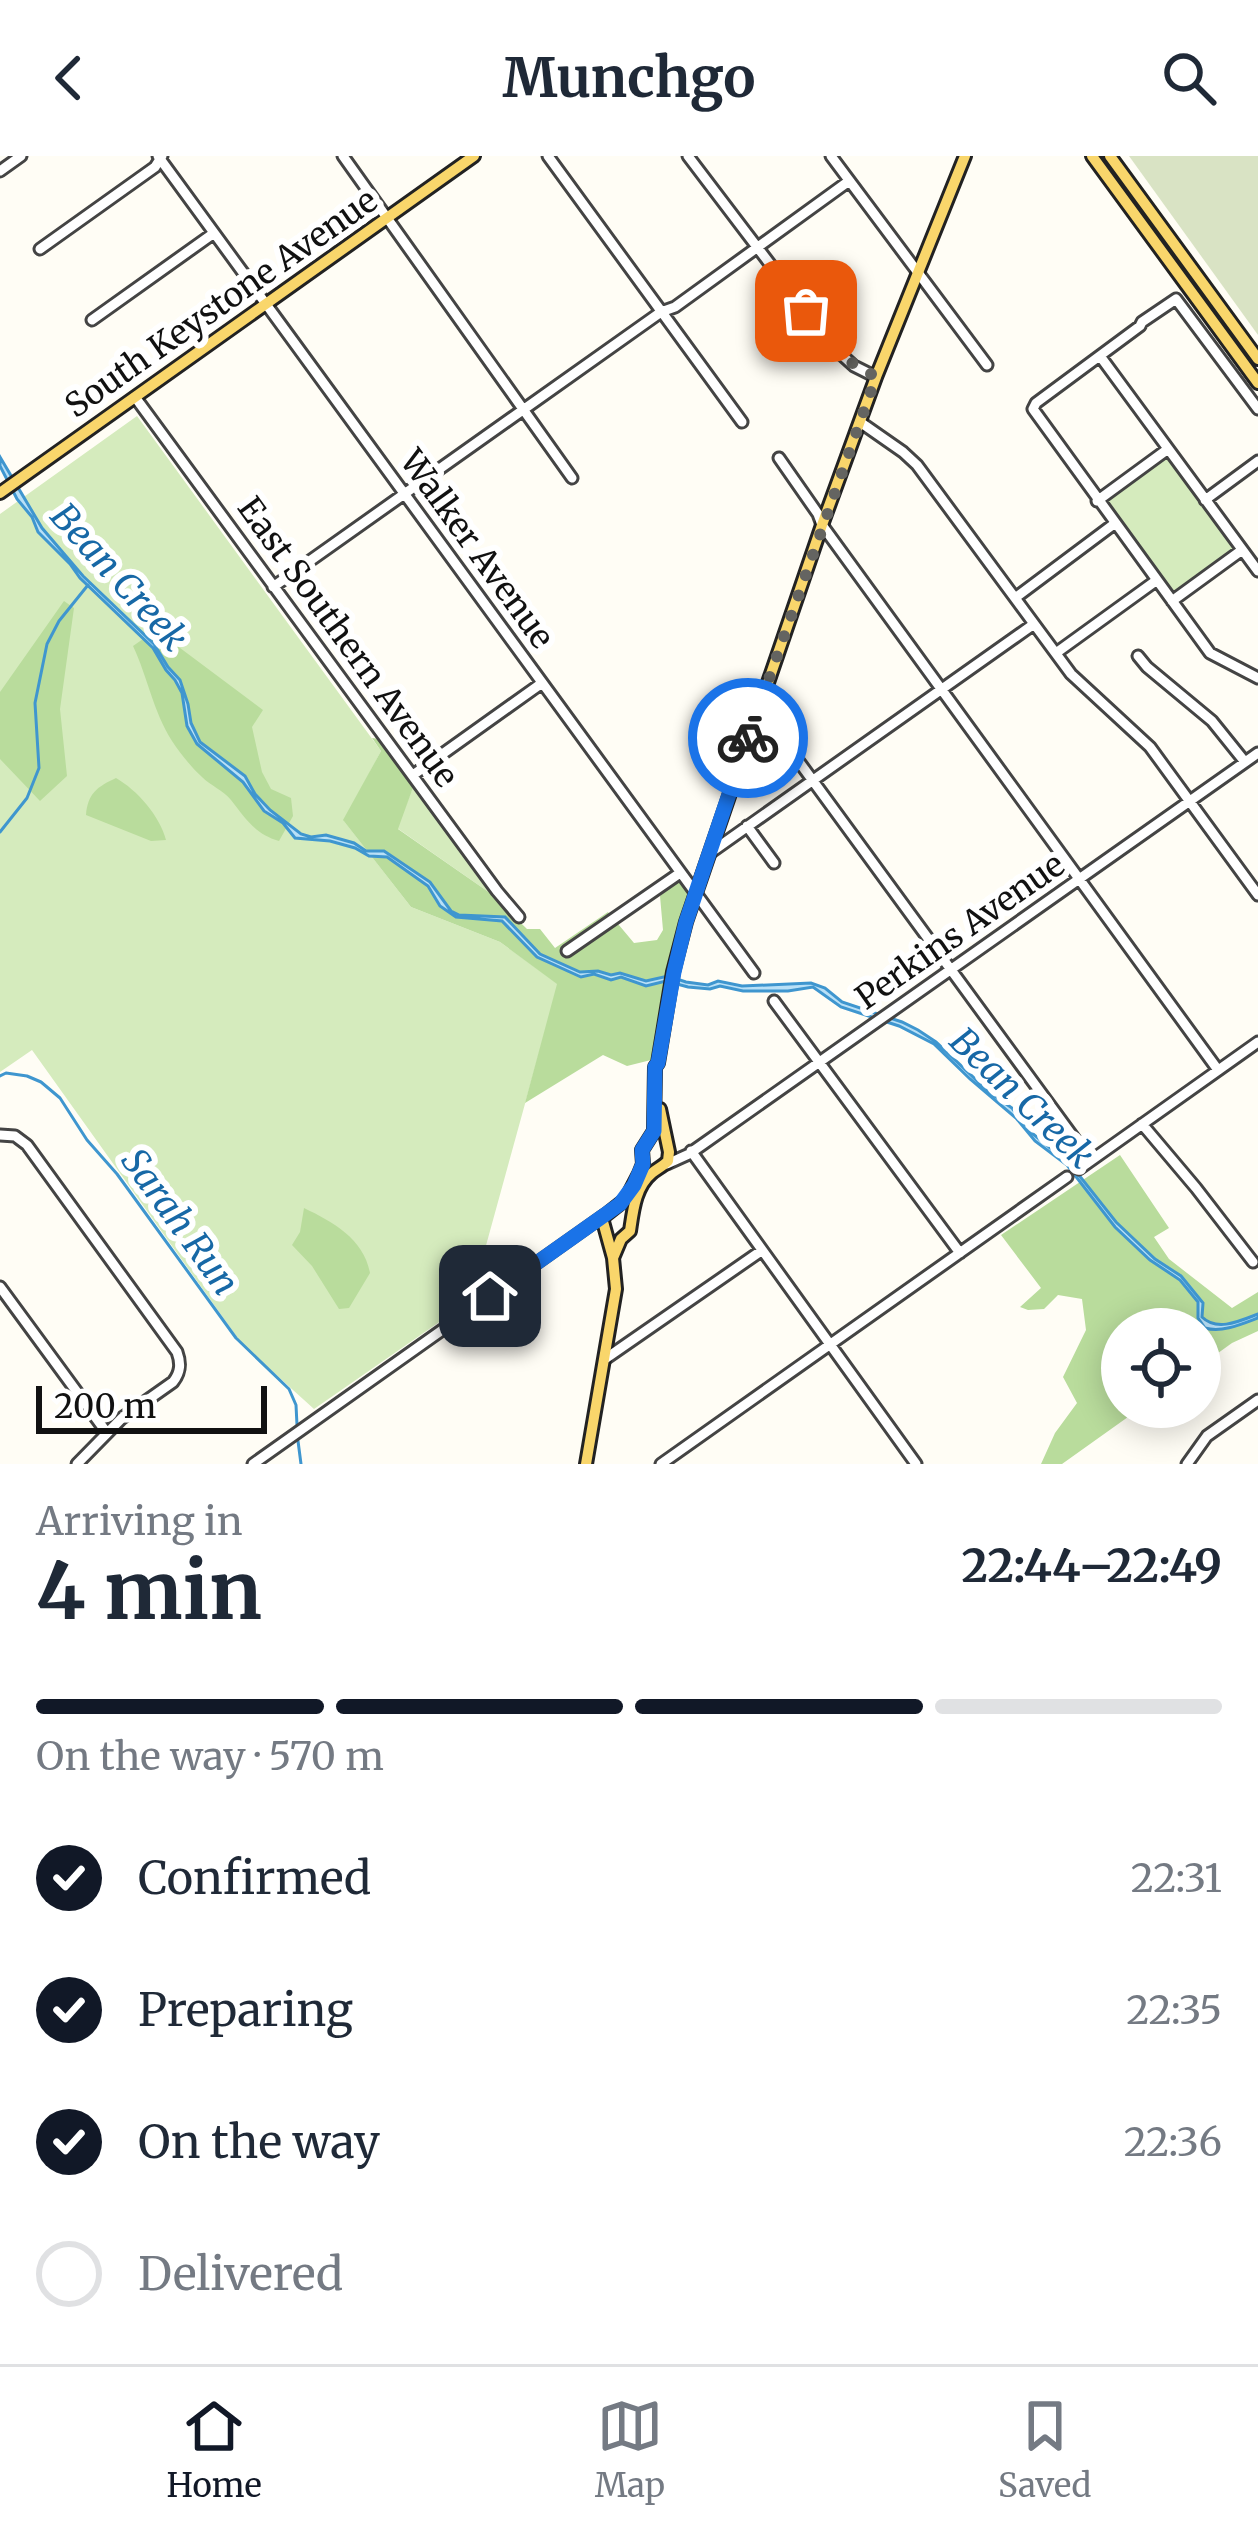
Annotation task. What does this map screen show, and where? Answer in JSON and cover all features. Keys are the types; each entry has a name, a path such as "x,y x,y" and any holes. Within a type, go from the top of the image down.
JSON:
{"main road":[{"name":"South Keystone Avenue","path":"2,492 474,156"},
{"path":"613,1258 631,1228 640,1189 661,1167 668,1146 658,1063 674,972 695,894 822,525 964,156"},
{"path":"1092,156 1258,383"},
{"path":"1110,156 1258,359"},
{"path":"586,1464 616,1289 603,1216 626,1199 643,1164 642,1150 654,1131 658,1063"},
{"path":"648,1143 658,1140 668,1146"},
{"path":"643,1164 661,1167"},
{"path":"604,1233 624,1236"}],"street":[{"path":"0,171 21,156"},
{"path":"343,156 572,478"},
{"path":"548,156 742,422"},
{"path":"688,156 833,347 876,377"},
{"path":"831,156 987,365"},
{"path":"40,249 155,167 160,157"},
{"name":"Walker Avenue","path":"160,157 754,973"},
{"path":"274,587 849,181"},
{"path":"92,320 214,233"},
{"path":"1258,409 1176,299 1033,409 1212,655 1258,677"},
{"path":"1100,356 1258,571"},
{"name":"East Southern Avenue","path":"135,397 519,917"},
{"path":"860,422 917,465 1082,686 1145,742 1258,895"},
{"path":"1097,501 1168,449"},
{"path":"779,458 822,525 1218,1070"},
{"path":"1205,500 1258,461"},
{"path":"1015,598 1114,524"},
{"path":"1172,601 1242,550"},
{"path":"1056,653 1156,580"},
{"path":"709,854 1034,624"},
{"path":"1138,656 1212,721 1245,762"},
{"path":"413,775 542,683"},
{"path":"759,706 1090,1160"},
{"name":"Perkins Avenue","path":"661,1167 819,1064 1258,753"},
{"path":"747,826 774,863"},
{"path":"567,951 680,873"},
{"path":"774,1001 960,1253"},
{"path":"1078,1169 1258,1042"},
{"path":"1142,1124 1253,1262"},
{"path":"6,1135 26,1145 177,1352 180,1368 172,1383 126,1414 77,1464"},
{"path":"668,1146 692,1151 916,1464"},
{"path":"661,1464 1067,1177"},
{"path":"253,1464 603,1216"},
{"path":"605,1359 761,1251"},
{"path":"0,1287 107,1433"},
{"path":"1187,1464 1208,1436 1258,1400"},
{"path":"677,1452 686,1464"}],"green space":[{"path":"1129,156 1258,156 1258,335"},
{"path":"137,416 381,751 344,821 411,907 500,942 558,984 471,1300 314,1409 242,1344 32,1050 0,1072 0,514"},
{"path":"1167,456 1236,548 1173,593 1106,501"},
{"path":"64,601 74,608 60,709 67,776 40,801 0,759 0,692"},
{"path":"156,630 263,710 252,727 262,772 271,789 291,798 293,816 279,841 252,825 172,741 133,646"},
{"path":"372,738 380,739 415,782 398,829 490,893 527,929 540,929 555,948 608,912 634,943 657,940 663,930 660,896 678,879 690,894 651,1060 627,1066 603,1055 525,1103 557,984 500,942 411,907 343,820 381,751"},
{"path":"116,778 147,804 166,840 151,841 86,815 95,792"},
{"path":"415,782 493,891 397,828"},
{"path":"1120,1155 1169,1228 1154,1237 1169,1259 1232,1308 1258,1292 1258,1331 1221,1351 1221,1308 1101,1308 1101,1428 1113,1428 1062,1464 1041,1464 1055,1433 1077,1403 1063,1377 1086,1330 1082,1299 1058,1295 1044,1309 1020,1307 1041,1288 1001,1235"},
{"path":"304,1208 346,1233 367,1261 370,1273 349,1308 339,1309 312,1266 292,1245"}],"water":[{"name":"Bean Creek","path":"0,457 42,528 83,576 154,644 180,680 200,742 245,776 270,810 301,834 326,835 366,851 384,851 430,882 451,911 505,917 540,954 580,972 620,973 646,981 668,976 708,985 718,981 742,986 811,983 842,1002 918,1030 1012,1108 1033,1134 1071,1165 1116,1222 1181,1276 1203,1308 1198,1308 1180,1280 1115,1227 1067,1165 1035,1141 934,1044 899,1026 841,1007 813,987 743,991 666,981 646,986 594,974 581,977 537,957 502,921 456,917 440,906 428,886 387,857 369,856 330,841 295,838 264,811 243,782 197,744 187,726 182,693 153,648 38,532 0,466"},
{"name":"Bean Creek","path":"1258,1314 1258,1318 1225,1329 1221,1324"}],"waterway":[{"path":"0,832 27,798 39,768 35,703 47,644 88,585"},
{"name":"Sarah Run","path":"0,1076 27,1076 60,1098 236,1338 289,1389 297,1425"},
{"path":"298,1441 301,1464"}],"way so far":[{"path":"748,738 876,377 842,357 806,311"}],"route":[{"path":"490,1296 620,1204 634,1185 643,1164 642,1150 654,1131 655,1067 679,947 748,738"}]}
